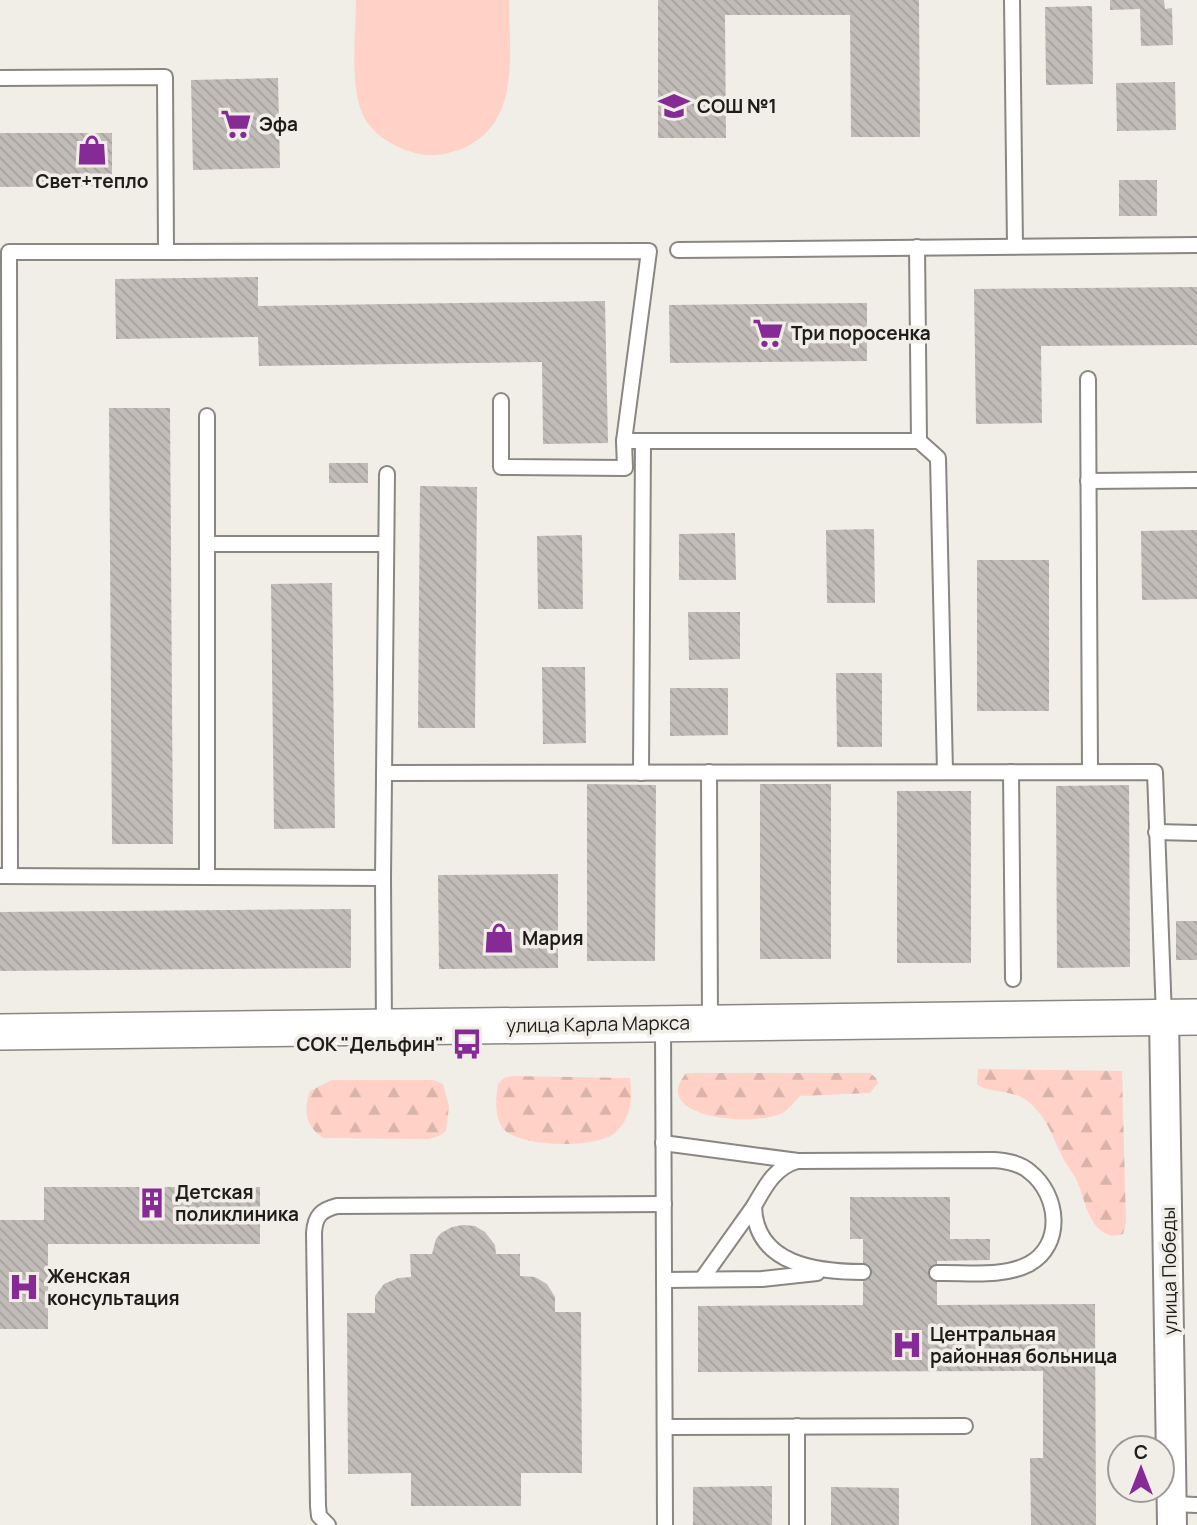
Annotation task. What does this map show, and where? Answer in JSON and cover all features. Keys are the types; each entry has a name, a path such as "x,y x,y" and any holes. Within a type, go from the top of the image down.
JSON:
{"street":[{"name":"улица Карла Маркса","path":"0,1032 1180,1017"},
{"name":"улица Победы","path":"1180,1017 1181,1511"}],"lane":[{"path":"1012,0 1015,246"},
{"path":"0,78 164,77 166,252"},
{"path":"678,250 1197,244"},
{"path":"917,247 919,441"},
{"path":"383,878 5,875 9,252 649,251 625,441 625,468 501,467 501,401"},
{"path":"1088,379 1090,772"},
{"path":"207,416 207,877"},
{"path":"625,441 919,441 938,458 946,772"},
{"path":"641,773 643,441"},
{"path":"384,1027 387,474"},
{"path":"1088,481 1197,480"},
{"path":"207,544 386,544"},
{"path":"709,772 710,1023"},
{"path":"1011,772 1013,979"},
{"path":"384,773 1155,772 1156,832 1180,1017"},
{"path":"1156,832 1197,832"},
{"path":"663,1023 665,1525"},
{"path":"663,1143 798,1161 994,1160 1010,1162 1032,1173 1048,1198 1054,1223 1051,1242 1040,1257 1011,1271 937,1273"},
{"path":"702,1279 771,1178 786,1165 798,1161"},
{"path":"327,1525 317,1506 313,1233 315,1220 324,1210 337,1206 664,1204"},
{"path":"754,1206 754,1217 759,1230 773,1248 795,1263 829,1272"},
{"path":"664,1280 762,1279 829,1272 863,1272"},
{"path":"797,1426 797,1525"},
{"path":"665,1427 965,1426"}],"green space":[{"path":"356,0 509,0 508,82 497,119 485,134 458,150 426,155 410,152 372,129 361,110 355,80"},
{"path":"978,1069 1122,1071 1126,1223 1123,1234 1108,1235 1093,1222 1076,1179 1041,1114 1022,1098 977,1085"},
{"path":"686,1073 870,1073 878,1083 870,1093 800,1096 784,1112 760,1119 743,1119 708,1115 683,1103 678,1090"},
{"path":"504,1078 630,1078 631,1100 628,1115 615,1133 592,1142 557,1144 523,1139 510,1134 502,1127 497,1111 498,1084"},
{"path":"332,1080 433,1080 443,1084 449,1106 446,1131 429,1139 323,1138 313,1129 307,1118 307,1106 310,1091"}],"building":[{"path":"658,0 919,0 920,137 851,137 850,15 725,15 726,138 658,138"},
{"path":"1110,0 1164,0 1165,9 1172,8 1173,45 1141,46 1140,9 1110,10"},
{"path":"1092,6 1093,84 1046,85 1045,7"},
{"name":"Эфа","path":"278,78 280,168 193,170 191,80"},
{"path":"1175,82 1176,130 1117,131 1116,83"},
{"path":"0,133 112,133 112,186 0,187"},
{"path":"1119,180 1157,180 1157,216 1119,216"},
{"path":"258,277 258,306 605,301 608,443 543,444 542,362 259,366 258,337 116,339 115,279"},
{"path":"1197,287 1197,345 1041,346 1042,423 976,424 974,289"},
{"name":"Три поросенка","path":"867,303 867,361 670,363 669,305"},
{"path":"109,408 170,408 173,844 112,844"},
{"path":"329,463 368,463 368,483 329,483"},
{"path":"420,486 477,487 475,728 418,728"},
{"path":"874,529 875,603 827,603 826,530"},
{"path":"1197,530 1197,599 1142,600 1141,531"},
{"path":"735,533 736,580 679,580 679,534"},
{"path":"582,535 583,609 538,609 537,536"},
{"path":"977,560 1049,560 1049,711 977,711"},
{"path":"332,583 335,828 274,829 271,584"},
{"path":"688,612 740,612 740,659 689,660"},
{"path":"542,667 585,667 586,743 543,744"},
{"path":"836,673 882,673 882,747 837,747"},
{"path":"670,688 728,688 728,735 670,736"},
{"path":"587,784 656,785 655,961 587,961"},
{"path":"760,784 831,784 831,959 760,959"},
{"path":"1129,785 1130,967 1057,968 1056,786"},
{"path":"897,791 971,791 971,963 897,963"},
{"name":"Мария","path":"558,874 558,968 439,969 438,875"},
{"path":"351,909 351,968 0,971 0,912"},
{"path":"1176,921 1197,921 1197,960 1176,960"},
{"name":"Детская поликлиника","path":"44,1187 260,1187 260,1244 48,1244 48,1329 0,1329 0,1220 44,1220"},
{"path":"850,1197 950,1197 950,1239 990,1239 990,1260 937,1261 937,1305 1095,1304 1096,1525 1031,1525 1030,1458 1043,1458 1043,1371 698,1372 698,1306 863,1305 863,1239 850,1239"},
{"path":"463,1225 475,1226 485,1232 495,1245 496,1254 520,1254 520,1276 535,1277 547,1284 555,1297 555,1312 581,1312 582,1473 521,1473 521,1506 411,1506 411,1473 348,1474 347,1313 375,1313 375,1296 384,1284 398,1278 411,1277 410,1254 432,1254 436,1239 441,1233"},
{"path":"772,1486 772,1525 693,1525 693,1487"},
{"path":"831,1487 899,1488 899,1525 831,1525"}],"place":[{"name":"СОШ №1","path":"674,106"},
{"name":"Эфа","path":"236,124"},
{"name":"Свет+тепло","path":"92,150"},
{"name":"Три поросенка","path":"768,333"},
{"name":"Мария","path":"499,938"},
{"name":"СОК \"Дельфин\"","path":"467,1044"},
{"name":"Детская поликлиника","path":"152,1203"},
{"name":"Женская консультация","path":"24,1287"},
{"name":"Центральная районная больница","path":"907,1345"}]}
